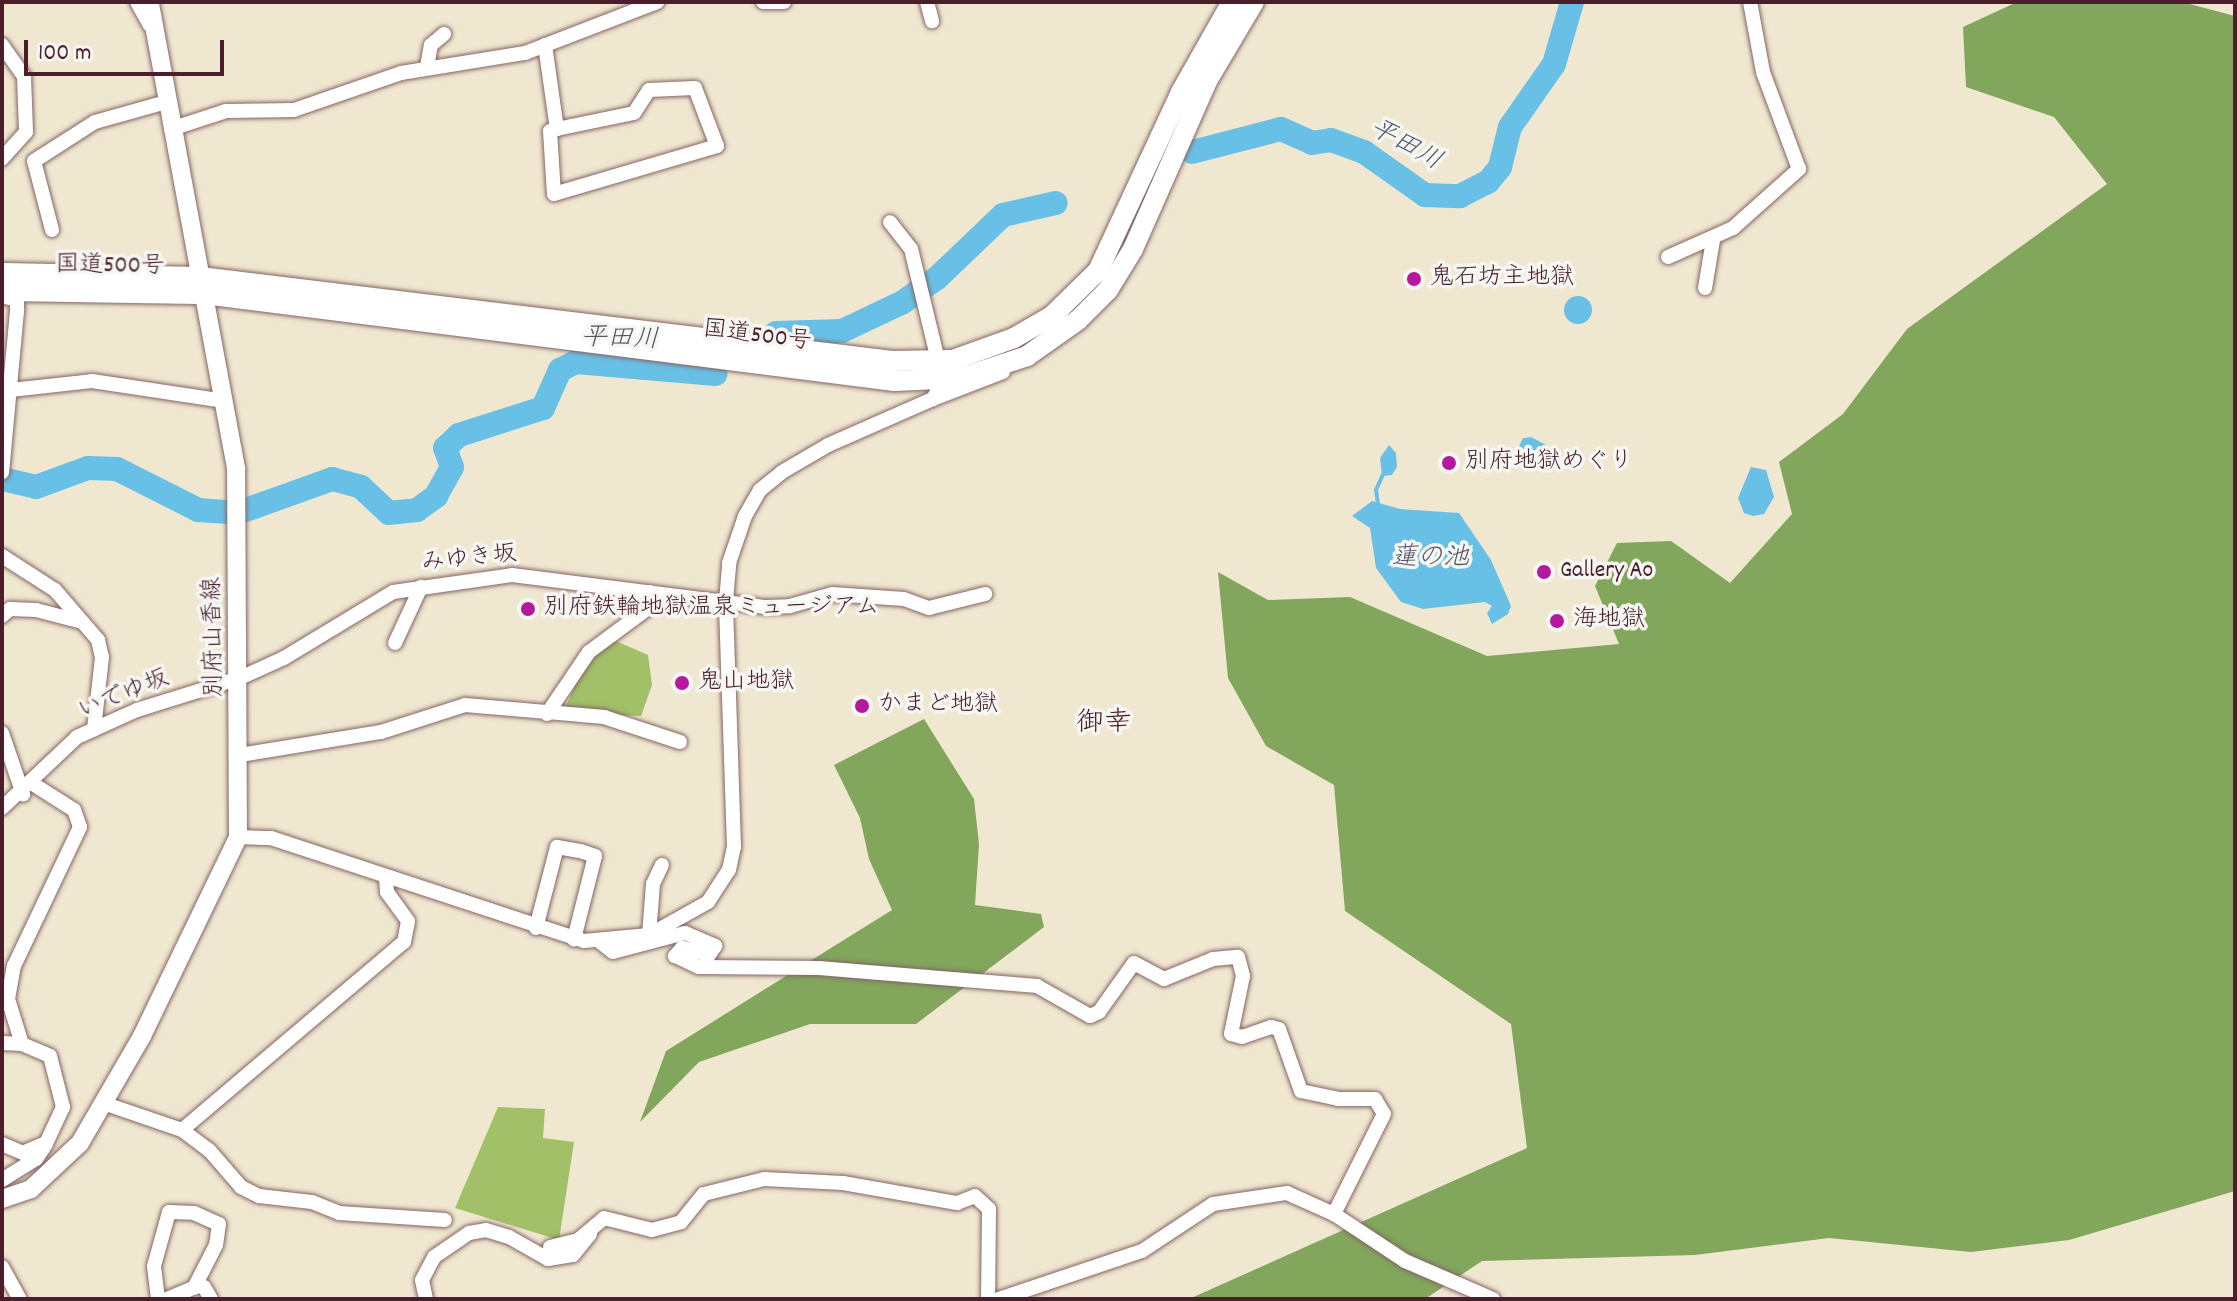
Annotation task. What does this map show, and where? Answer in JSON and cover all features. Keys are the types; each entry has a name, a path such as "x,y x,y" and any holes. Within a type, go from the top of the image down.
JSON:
{"highway":[{"name":"国道500号","path":"938,381 985,350 1052,316 1098,271 1181,92 1232,2"},
{"name":"国道500号","path":"2,273 202,285 938,381 1027,356 1078,320 1121,271 1207,81 1254,2"},
{"name":"国道500号","path":"2,293 202,285"}],"main road":[{"name":"別府山香線","path":"2,1199 31,1189 56,1170 103,1103 142,1036 238,837 240,678 236,468 150,25 150,2"}],"street":[{"path":"137,2 150,25"},
{"path":"171,129 226,111 294,110 427,67 545,45 657,2"},
{"path":"763,2 784,2"},
{"path":"927,2 932,21"},
{"path":"1668,257 1713,240 1767,203 1799,169 1763,72 1750,2"},
{"path":"427,67 431,45 444,34"},
{"path":"2,45 24,77 26,132 2,159"},
{"path":"545,45 557,129"},
{"path":"695,88 717,146 554,194 550,131 557,129 634,113 649,90 695,88"},
{"path":"52,230 34,161 95,122 166,102"},
{"path":"238,837 271,838 574,939 600,942 649,935 708,902 729,870 734,847 726,601 735,539 760,490 803,457 938,381 911,249 890,222"},
{"path":"1705,288 1713,240"},
{"path":"2,293 17,300 2,472"},
{"path":"11,390 92,381 224,401"},
{"path":"2,556 55,590 98,640 102,657 94,730"},
{"name":"みゆき坂","path":"240,678 297,650 383,595 421,587 527,575 726,601 790,606 832,594 904,599 929,608 985,594"},
{"path":"395,643 421,587"},
{"path":"547,714 589,652 651,606 650,592"},
{"path":"2,616 10,609 36,610 82,622"},
{"name":"いでゆ坂","path":"2,808 28,789 77,737 137,710 240,678"},
{"path":"240,755 381,732 465,705 604,717 680,742"},
{"path":"2,733 28,789 74,810 80,827 14,966 8,999 22,1044"},
{"path":"536,928 557,847 580,851 595,856 574,939"},
{"path":"649,935 653,884 662,865"},
{"path":"182,1130 404,942 408,921 387,892 386,877"},
{"path":"600,942 613,952 685,933 715,946 709,955 682,948 675,956 699,967 819,968 1037,986 1090,1016 1099,1012 1134,963 1164,979 1220,957 1238,957 1243,976 1231,1034 1242,1037 1271,1027 1279,1029 1301,1091 1338,1099 1375,1099 1384,1114 1334,1214"},
{"path":"2,1043 22,1044 50,1056 63,1107 36,1159 2,1180"},
{"path":"103,1103 182,1130 209,1150 241,1187 259,1196 312,1202 339,1213 445,1220"},
{"path":"2,1144 23,1153 46,1143"},
{"path":"550,1247 578,1240 604,1218 652,1230 681,1222 704,1194 764,1179 843,1183 957,1203 975,1196 989,1209 988,1299"},
{"path":"999,1299 1142,1251 1213,1204 1287,1193 1334,1214 1405,1261 1493,1299"},
{"path":"158,1299 154,1266 169,1212 194,1213 219,1224 216,1245 194,1288"},
{"path":"426,1299 422,1280 434,1257 469,1233 486,1230 509,1237 539,1256 564,1259 582,1249 592,1230"},
{"path":"2,1267 20,1299"},
{"path":"167,1299 204,1287 211,1299"}],"green space":[{"path":"2017,2 2182,2 2235,16 2235,1191 2069,1240 1971,1252 1829,1238 1695,1255 1482,1261 1425,1299 1189,1299 1527,1148 1511,1024 1345,911 1334,785 1266,746 1228,678 1218,572 1268,600 1350,597 1487,656 1619,644 1595,586 1617,543 1671,541 1730,583 1792,514 1779,462 1843,414 1907,329 2107,184 2054,117 1966,87 1963,27"},
{"path":"616,641 648,655 652,685 641,716 563,713 578,679 599,652"},
{"path":"924,719 974,799 979,844 975,905 1041,914 1044,927 916,1024 810,1024 699,1062 640,1122 666,1051 892,910 869,859 860,818 834,765"},
{"path":"498,1107 545,1109 543,1138 574,1142 559,1240 455,1208"}],"water":[{"path":"1578,296 1588,300 1592,310 1588,320 1578,324 1568,320 1564,310 1568,300"},
{"path":"1531,437 1546,445 1546,457 1536,457 1519,446 1523,438"},
{"path":"1389,445 1396,453 1397,467 1392,475 1382,476 1380,458"},
{"path":"1751,467 1766,470 1774,497 1764,514 1753,516 1744,513 1738,498"},
{"name":"蓮の池","path":"1372,501 1400,509 1459,513 1491,560 1511,606 1508,614 1492,624 1487,613 1492,606 1485,602 1423,609 1401,602 1376,568 1370,528 1352,516"}],"waterway":[{"name":"平田川","path":"1192,152 1281,129 1312,143 1331,140 1364,152 1425,195 1460,196 1488,182 1500,167 1510,127 1554,64 1572,2"},
{"name":"平田川","path":"776,333 842,331 903,302 937,278 1003,215 1056,203"},
{"name":"平田川","path":"240,512 332,479 361,487 389,513 417,510 436,496 452,467 445,448 459,435 543,408 560,370 576,362 715,374"},
{"name":"平田川","path":"2,479 36,487 88,468 117,469 198,510 225,512"},
{"path":"1378,504 1376,490 1383,474"}],"place":[{"name":"鬼石坊主地獄","path":"1414,279"},
{"name":"別府地獄めぐり","path":"1449,463"},
{"name":"Gallery Ao","path":"1544,572"},
{"name":"別府鉄輪地獄温泉ミュージアム","path":"528,609"},
{"name":"海地獄","path":"1557,621"},
{"name":"鬼山地獄","path":"682,683"},
{"name":"かまど地獄","path":"862,706"}],"district":[{"name":"御幸","path":"1104,725"}]}
